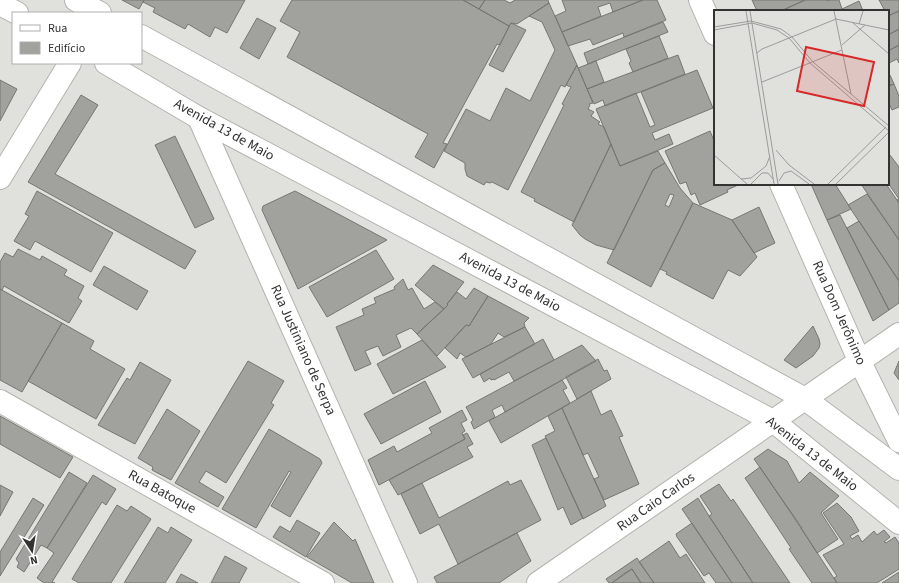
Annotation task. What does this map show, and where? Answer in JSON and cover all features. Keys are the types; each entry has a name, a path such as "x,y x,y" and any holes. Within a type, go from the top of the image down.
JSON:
{"main road":[{"path":"76,0 96,12"},
{"path":"700,0 714,32"},
{"path":"0,4 15,12"},
{"path":"142,37 805,399 899,469"},
{"path":"0,178 69,64"},
{"name":"Avenida 13 de Maio","path":"108,64 199,118 773,421 899,523"},
{"name":"Rua Justiniano de Serpa","path":"199,118 406,583"},
{"name":"Rua Dom Jerônimo","path":"781,185 859,360 899,441"},
{"path":"805,399 859,360 899,334"},
{"name":"Rua Caio Carlos","path":"538,583 805,399"},
{"name":"Rua Batoque","path":"0,401 323,583"}],"building":[{"path":"122,0 144,0 139,9"},
{"path":"144,0 245,0 227,33 215,27 210,37 188,24 185,29 153,12 155,8 143,2"},
{"path":"292,0 463,0 509,26 500,45 497,44 443,143 447,144 434,168 415,157 428,134 287,57 300,32 280,21"},
{"path":"463,0 485,0 479,9"},
{"path":"485,0 504,0 510,3 515,0 548,0 549,3 517,24 511,23 509,26 479,9"},
{"path":"562,0 643,0 613,12 610,3 598,7 601,16 562,32 555,16 566,11"},
{"path":"643,0 657,0 666,20 624,37 623,33 593,45 590,39 568,46 562,32"},
{"path":"752,0 805,0 783,10 757,10"},
{"path":"805,0 839,0 842,9 840,10 783,10"},
{"path":"879,0 899,0 899,11 889,16 889,10 884,10"},
{"path":"859,1 863,10 840,10"},
{"path":"549,3 577,65 565,87 561,85 508,190 492,182 486,182 484,185 467,176 465,163 444,151 466,109 490,121 506,88 530,101 555,50 542,22 529,16"},
{"path":"899,11 899,29 889,34 889,16"},
{"path":"257,18 276,28 259,59 240,48"},
{"path":"663,22 668,32 588,64 584,53"},
{"path":"511,23 526,30 503,72 489,65"},
{"path":"899,29 899,45 889,50 889,34"},
{"path":"659,36 668,58 633,72 629,63 631,61 626,49"},
{"path":"899,45 899,63 897,59 889,63 889,50"},
{"path":"678,55 685,74 605,106 603,100 594,104 587,89"},
{"path":"596,61 604,82 587,89 578,68"},
{"path":"577,65 593,103 589,104 588,109 594,112 591,116 600,122 598,124 604,127 611,144 574,222 534,201 535,199 521,192 564,105 562,104 571,87 566,85"},
{"path":"697,70 713,108 652,133 655,140 669,134 673,144 620,166 596,109 636,93 650,127 655,125 641,92"},
{"path":"889,76 894,84 889,86"},
{"path":"0,80 17,89 0,121"},
{"path":"894,84 899,96 899,107 892,110 889,103 889,86"},
{"path":"81,95 98,105 55,174 196,251 185,269 28,182"},
{"path":"710,131 714,141 714,185 738,185 727,190 728,192 700,205 695,193 691,195 686,182 680,184 665,151"},
{"path":"175,136 214,219 195,228 155,145"},
{"path":"611,144 620,166 658,151 665,163 653,170 614,250 596,245 585,239 572,225"},
{"path":"889,156 899,167 899,199 889,184"},
{"path":"665,163 680,188 693,203 651,287 607,263 653,170","holes":["670,194 674,195 669,207 665,205"]},
{"path":"811,185 836,185 851,209 827,220"},
{"path":"862,185 887,185 899,203 899,240"},
{"path":"37,191 113,233 91,272 35,241 30,250 14,241 29,216 25,214"},
{"path":"295,191 387,240 298,289 262,210 263,206"},
{"path":"867,194 899,240 899,281 848,205"},
{"path":"693,203 732,220 757,257 740,276 728,270 713,299 666,274 667,272 660,269"},
{"path":"759,207 775,243 754,253 732,220"},
{"path":"840,215 889,310 873,321 827,220"},
{"path":"859,221 899,281 899,303 889,310 847,228"},
{"path":"18,249 40,260 42,256 67,270 64,275 84,286 78,298 82,301 69,323 4,286 2,290 0,289 0,262 5,253 13,257"},
{"path":"376,250 394,279 327,317 309,287"},
{"path":"433,265 464,282 444,309 415,285"},
{"path":"104,266 148,291 137,310 93,285"},
{"path":"403,279 408,290 412,288 424,309 435,302 444,309 417,334 411,328 396,335 401,347 383,356 378,346 365,351 371,364 355,371 336,327 364,315 362,309 376,303 374,298 395,289 394,287"},
{"path":"474,288 488,296 469,326 466,325 437,356 417,334 448,305 447,304 457,292 466,299"},
{"path":"0,289 62,323 22,392 0,380"},
{"path":"488,296 529,318 524,323 525,327 504,337 498,333 491,344 466,357 460,353 457,359 445,348 466,325 469,326"},
{"path":"62,323 94,341 90,349 125,369 96,419 28,381"},
{"path":"813,326 819,339 819,348 813,356 796,368 784,360"},
{"path":"525,327 535,344 473,378 462,359"},
{"path":"543,339 554,360 514,381 509,372 494,380 491,380 490,378 484,382 480,374"},
{"path":"422,340 446,367 393,394 377,364"},
{"path":"582,345 596,361 505,412 502,405 492,410 495,417 474,429 471,422 473,420 466,407"},
{"path":"598,359 604,371 607,370 611,379 577,399 566,377"},
{"path":"248,361 284,381 271,403 274,405 226,483 206,471 199,482 224,497 218,507 175,483"},
{"path":"899,361 899,380 894,373"},
{"path":"140,362 171,380 135,444 98,425 127,378 130,380"},
{"path":"562,380 567,388 563,390 570,403 501,443 489,421"},
{"path":"425,381 441,412 381,444 364,414"},
{"path":"591,391 601,415 611,410 623,436 619,437 639,484 604,500 594,479 599,477 588,453 583,455 562,408"},
{"path":"562,408 606,506 583,519 545,436 555,431 548,416"},
{"path":"167,409 200,431 171,480 152,470 153,467 138,458"},
{"path":"462,410 467,420 461,423 465,431 462,433 465,439 379,485 368,460 394,446 397,452 432,433 429,428"},
{"path":"0,416 73,457 60,478 0,444"},
{"path":"269,429 320,459 322,463 290,517 271,506 291,472 289,471 256,528 222,509"},
{"path":"467,433 473,444 467,447 473,457 398,495 389,480 465,439 463,435"},
{"path":"546,438 583,518 571,525 563,507 558,510 532,445"},
{"path":"768,449 787,461 799,483 810,472 839,496 821,513 838,539 817,553 802,528 754,459"},
{"path":"760,467 837,583 812,583 789,549 791,548 745,478"},
{"path":"69,472 87,483 47,548 41,545 24,572 17,567 19,563 16,559"},
{"path":"93,475 116,489 106,505 102,502 52,582 55,583 44,583 37,578 54,553 47,548"},
{"path":"521,480 541,520 458,564 439,524 420,534 401,494 422,483 439,518 508,481 510,485"},
{"path":"719,484 731,501 733,499 790,583 753,583 709,516 712,514 700,496"},
{"path":"0,485 13,492 0,516"},
{"path":"33,498 44,505 0,576 0,552"},
{"path":"698,498 753,583 732,583 682,509"},
{"path":"837,503 851,517 859,531 850,536 852,539 858,535 862,542 874,531 877,535 884,530 890,537 884,542 886,543 895,537 899,543 899,569 877,583 837,583 834,578 837,576 823,555 844,544 823,513"},
{"path":"117,505 127,511 131,506 151,519 111,583 79,583 72,579"},
{"path":"297,520 320,533 306,557 273,537 280,526 290,532"},
{"path":"334,522 353,541 355,539 374,583 352,583 307,557"},
{"path":"692,523 732,583 716,583 709,573 704,576 677,537 676,534"},
{"path":"158,527 168,533 171,527 192,540 165,583 124,583"},
{"path":"517,533 531,561 499,583 437,583 434,577"},
{"path":"669,541 680,558 686,554 705,583 654,583 639,562"},
{"path":"225,556 247,568 239,583 211,583"},
{"path":"637,558 654,583 641,583 632,569 612,583 609,583 606,579"},
{"path":"632,569 641,583 612,583 625,573"},
{"path":"899,572 899,583 882,583"},
{"path":"181,574 198,583 176,583"}]}
